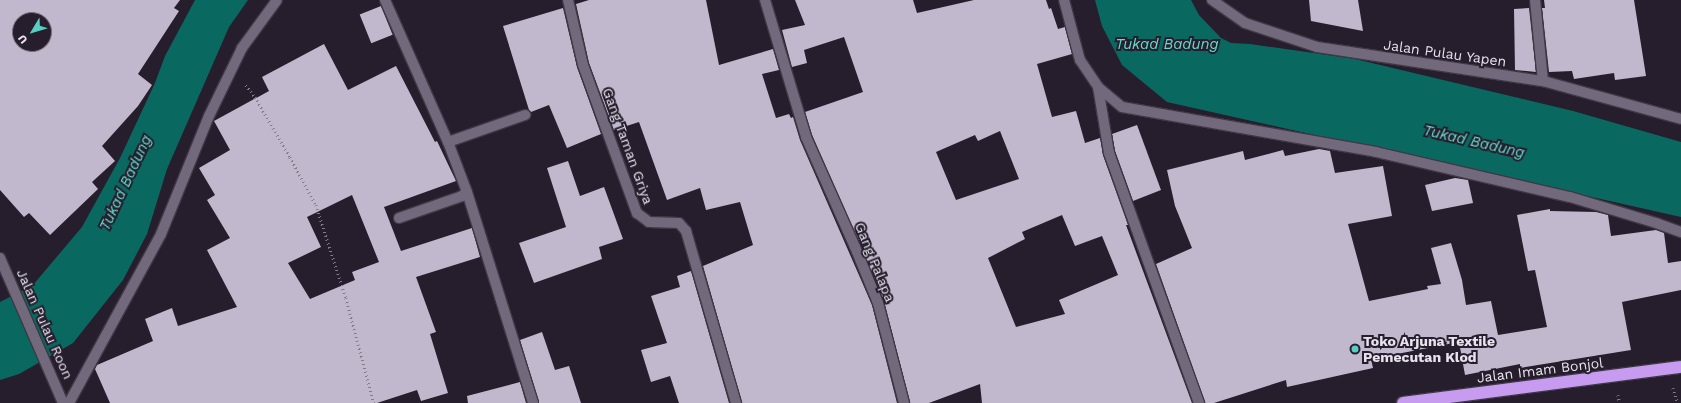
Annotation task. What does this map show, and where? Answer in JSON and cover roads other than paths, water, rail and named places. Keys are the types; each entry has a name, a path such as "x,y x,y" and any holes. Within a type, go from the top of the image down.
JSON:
{"highway":[{"name":"Jalan Imam Bonjol","path":"1403,403 1681,367"}],"street":[{"path":"69,403 161,234 209,116 242,48 277,0"},
{"path":"385,0 448,142 467,192 533,403"},
{"name":"Gang Taman Griya","path":"568,0 582,65 637,213 649,222 679,223 686,231 736,403"},
{"name":"Gang Palapa","path":"765,0 806,137 878,303 904,403"},
{"path":"1064,0 1080,60 1098,87 1122,107 1376,152 1570,197 1681,232"},
{"name":"Jalan Pulau Yapen","path":"1212,0 1245,23 1317,47 1543,81 1681,119"},
{"path":"1535,0 1543,81"},
{"path":"1098,87 1109,153 1199,403"},
{"path":"448,142 525,115"},
{"path":"399,218 462,196 467,192"},
{"name":"Jalan Pulau Roon","path":"0,258 63,403"}],"water":[{"name":"Tukad Badung","path":"195,0 248,0 229,27 167,169 147,234 123,280 73,343 19,374 0,380 0,302 33,285 82,227 120,158 155,83 165,56"},
{"name":"Tukad Badung","path":"1095,0 1191,0 1199,15 1221,38 1231,43 1250,44 1355,59 1573,111 1681,142 1681,217 1167,102 1122,65 1102,26"}],"place":[{"name":"Toko Arjuna Textile Pemecutan Klod","path":"1355,349"}]}
